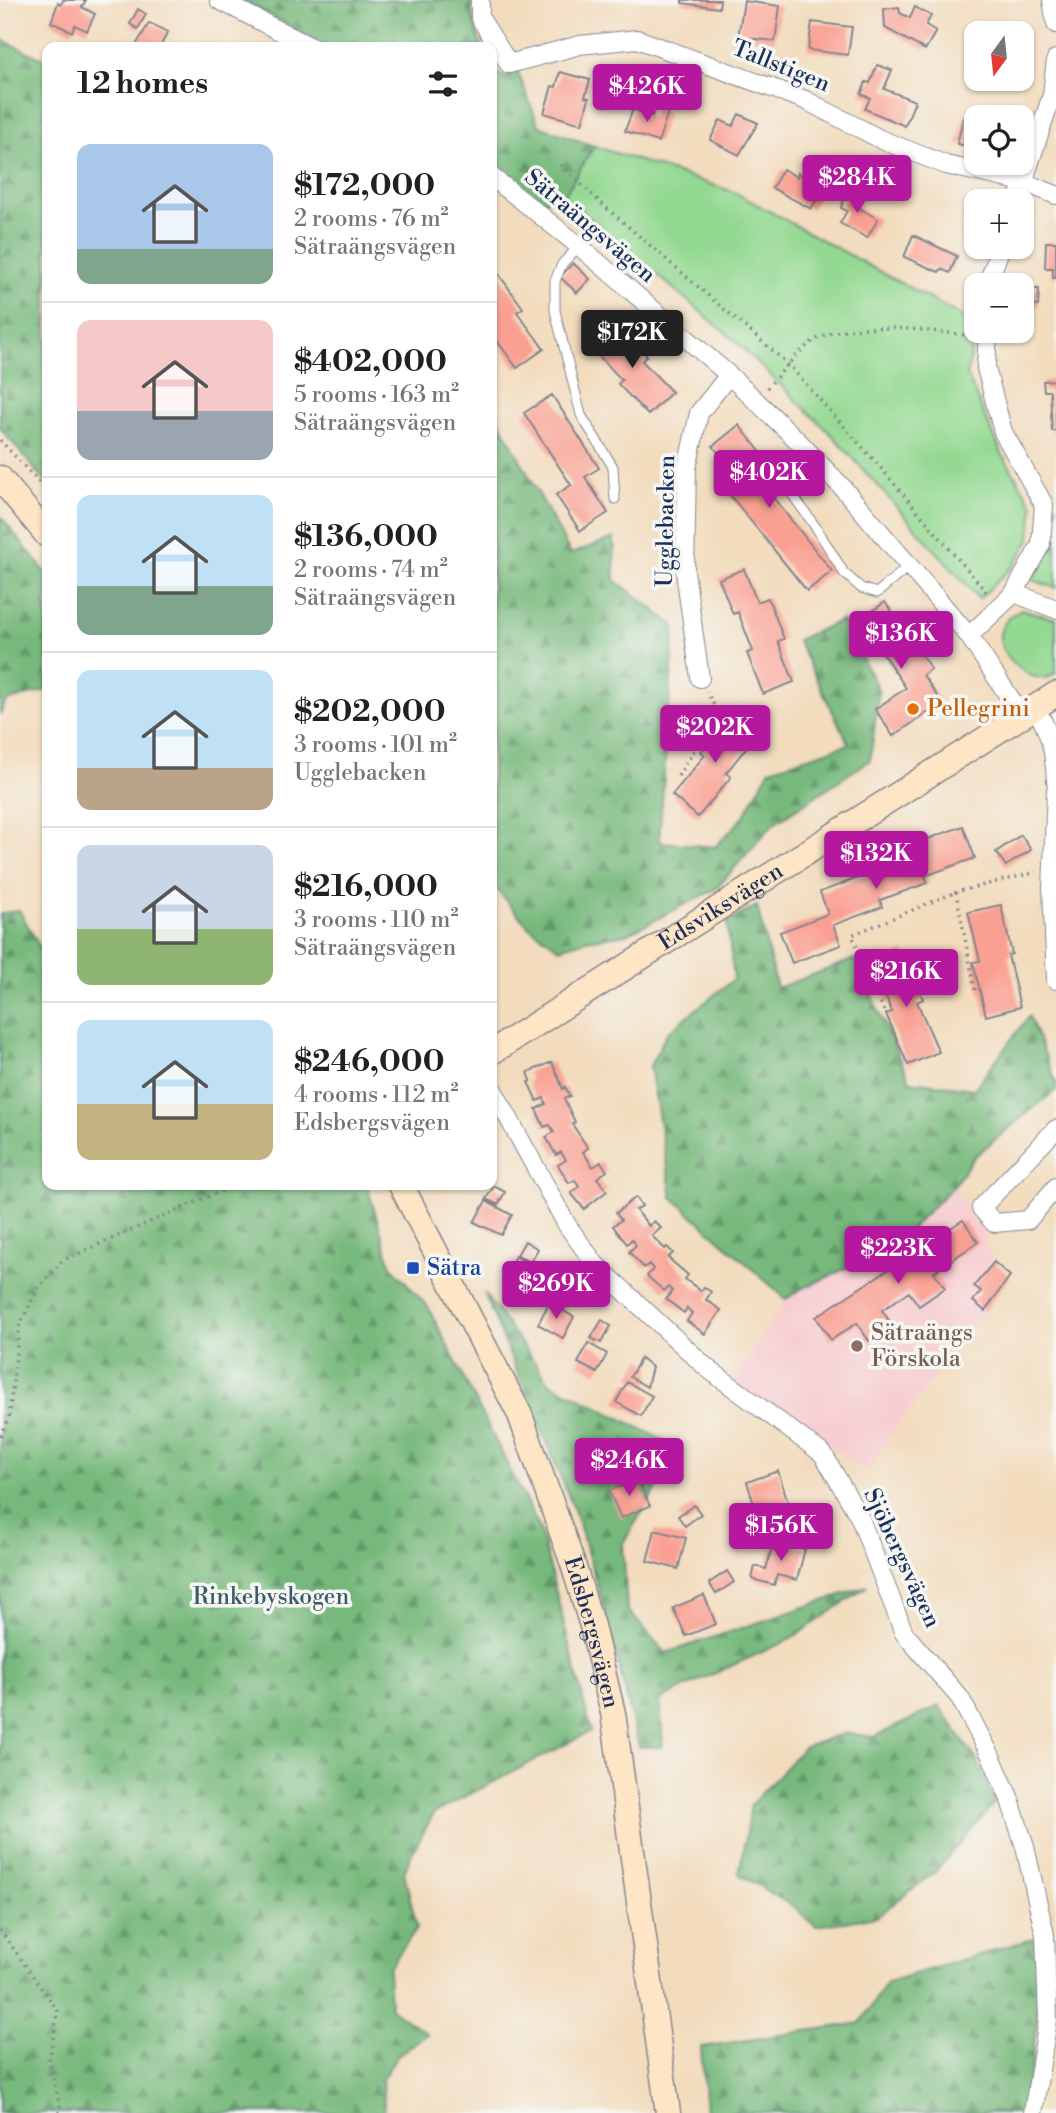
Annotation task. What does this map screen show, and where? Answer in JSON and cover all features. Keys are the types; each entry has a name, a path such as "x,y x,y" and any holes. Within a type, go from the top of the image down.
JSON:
{"main road":[{"path":"0,478 42,529"},
{"name":"Edsviksvägen","path":"497,1049 1038,706"},
{"name":"Edsbergsvägen","path":"404,1190 520,1415 573,1563 592,1626 613,1713 668,2113"}],"street":[{"path":"219,0 301,42"},
{"name":"Tallstigen","path":"480,0 480,18 495,42"},
{"path":"1052,0 1056,24"},
{"name":"Tallstigen","path":"497,45 509,64 580,45 637,39 805,100 882,140 946,165 1023,182 1056,195"},
{"path":"1021,189 1052,95 1056,59"},
{"name":"Sätraängsvägen","path":"497,181 579,246 729,375 842,487 969,636 1038,706 1050,733 1056,781"},
{"path":"969,636 1014,593 1041,544 1044,505 1003,432 986,368 988,343"},
{"name":"Ugglebacken","path":"700,678 685,572 687,468 699,413 729,375"},
{"path":"1014,593 1056,609"},
{"path":"1056,789 1053,869 1056,980"},
{"name":"Sjöbergsvägen","path":"497,1097 567,1225 595,1264 707,1368 823,1454 860,1518 904,1633 960,1698 991,1756 1009,1797 1025,1847 1045,1935 1048,2020 1033,2113"},
{"path":"1056,1129 981,1208 994,1223 1028,1220 1056,1187"}],"lane":[{"path":"579,246 562,264 555,281 555,311 581,415 612,467 615,499"},
{"path":"782,480 844,573 861,588 877,593 909,566"}],"path":[{"path":"561,165 603,205 789,364 998,606"},
{"path":"755,400 817,339 841,330 894,328 964,333"},
{"path":"0,440 42,486"},
{"path":"678,776 718,713 700,678"},
{"path":"884,1011 852,935 956,892 1053,869"},
{"path":"956,892 975,990"},
{"path":"0,1436 9,1418 19,1327 38,1288 63,1260 224,1190"},
{"path":"0,1930 58,2011 49,2061 61,2110 58,2113"}],"shaded area":[{"name":"Sätraängs Förskola","path":"954,1185 984,1232 987,1248 994,1262 1010,1276 866,1470 732,1382 786,1299 801,1289 893,1247"}],"green space":[{"path":"242,0 471,0 473,19 480,42 319,42"},
{"path":"0,39 42,59 42,478 0,428"},
{"path":"517,70 539,126 594,146 564,196 552,193 544,204 497,167 497,71 501,77"},
{"path":"594,146 734,192 964,317 964,343 973,343 967,376 1002,454 1033,505 1030,540 1014,565 979,599 834,437 733,339 564,196"},
{"path":"497,416 571,554 614,538 615,580 675,626 659,842 715,847 742,819 770,769 849,744 797,640 842,620 879,691 870,760 773,824 716,889 627,934 586,940 560,948 529,927 497,890"},
{"path":"0,516 42,568 42,691 6,701 0,715"},
{"path":"1056,542 1056,588 1032,580"},
{"path":"1021,609 1056,619 1056,673 1049,677 1038,678 1026,673 1012,661 1002,646 1000,638 1005,623"},
{"path":"757,906 777,988 855,959 910,1081 974,1089 1029,1016 1056,1082 1056,1090 975,1156 954,1185 893,1247 801,1289 786,1299 672,1197 650,1066 667,1033 734,979 727,922"},
{"name":"Rinkebyskogen","path":"19,910 42,951 42,1190 368,1190 391,1266 428,1307 540,1529 591,1731 434,1813 412,1853 404,1873 417,1928 388,1969 390,2008 428,2034 398,2055 382,2079 384,2110 387,2113 0,2113 0,914"},
{"path":"484,1293 550,1383 681,1449 623,1543 627,1610 666,1653 868,1586 791,1639 660,1700 663,1747 639,1747 606,1615 576,1514"},
{"path":"939,1706 978,1762 995,1802 935,1872 876,1917 816,1926 794,1907 739,1874 751,1805 804,1747 846,1733 874,1737"},
{"path":"1035,1938 1040,1992 1026,2113 706,2113 701,2047 860,2023 887,1982"}],"building":[{"path":"63,0 86,0 82,7 95,14 87,31 75,25 72,32 51,22 58,3 61,5"},
{"path":"682,0 720,0 719,8 682,3"},
{"path":"744,1 780,6 775,41 738,37"},
{"path":"899,7 900,13 910,18 915,7 931,16 926,25 936,31 925,50 885,28 884,9"},
{"path":"138,9 146,14 138,29 130,24"},
{"path":"812,22 852,27 848,55 808,50"},
{"path":"149,23 168,32 163,42 138,42"},
{"path":"877,65 892,70 884,89 915,101 905,126 865,109 870,98 861,94 866,82 870,83"},
{"path":"560,72 590,80 585,97 589,98 582,124 544,113 552,86 556,87"},
{"path":"655,107 668,112 658,142 625,131 633,109 652,116"},
{"path":"739,114 758,123 739,155 710,140 720,120 733,126"},
{"path":"963,118 964,118 964,145 957,144"},
{"path":"783,169 797,177 798,173 823,189 811,209 772,188"},
{"path":"849,186 860,190 854,205 878,219 867,238 840,223 847,211 841,208"},
{"path":"913,235 957,256 950,273 941,269 939,272 904,257"},
{"path":"1046,242 1056,242 1056,278 1053,278 1053,268 1045,268"},
{"path":"573,263 590,279 577,293 560,277"},
{"path":"497,272 523,308 517,312 544,349 517,368 497,341"},
{"path":"1034,289 1039,289 1038,306 1034,306"},
{"path":"616,325 647,356 642,361 672,392 648,415 618,384 622,380 592,349"},
{"path":"1056,380 1056,431 1052,431 1050,391 1044,391 1043,381"},
{"path":"552,395 599,468 585,477 608,513 580,531 556,495 571,485 524,413"},
{"path":"739,425 766,459 752,471 832,571 807,591 726,490 739,479 713,446"},
{"path":"744,569 757,602 768,598 784,639 778,641 794,682 763,694 747,653 753,651 738,612 733,614 719,579"},
{"path":"885,602 931,669 923,675 942,703 893,736 875,709 906,688 860,620"},
{"path":"733,712 758,733 726,773 731,777 698,817 672,795 705,755 701,752"},
{"path":"963,826 975,858 925,876 928,883 880,900 882,907 833,925 841,945 792,963 780,932 828,914 820,892 869,874 867,868 916,850 914,844"},
{"path":"1021,835 1031,850 1006,866 996,852"},
{"path":"1001,905 1012,954 1008,955 1020,1007 986,1016 973,962 980,961 968,912"},
{"path":"904,952 923,999 917,1002 939,1052 908,1065 886,1014 892,1012 873,966"},
{"path":"552,1062 563,1089 565,1087 570,1096 564,1099 575,1122 572,1124 588,1148 583,1152 593,1167 601,1162 607,1171 597,1178 607,1191 584,1209 571,1193 579,1187 575,1180 569,1183 558,1165 566,1160 561,1152 556,1155 546,1137 554,1132 550,1125 544,1127 536,1109 546,1104 544,1098 537,1101 528,1082 531,1081 528,1072"},
{"path":"497,1188 505,1192 498,1205 486,1199 492,1190 497,1190"},
{"path":"636,1197 642,1206 636,1210 649,1226 654,1221 661,1228 652,1236 673,1253 668,1258 688,1275 685,1279 701,1291 704,1287 711,1292 706,1300 721,1310 705,1334 687,1321 692,1313 687,1308 684,1313 666,1299 672,1291 668,1287 664,1291 647,1276 653,1269 649,1264 644,1268 629,1252 636,1245 632,1239 627,1244 613,1226 621,1220 616,1213"},
{"path":"486,1201 512,1215 501,1235 474,1222"},
{"name":"Sätraängs Förskola","path":"963,1220 978,1242 934,1272 945,1288 919,1306 909,1292 882,1310 892,1325 869,1341 857,1323 831,1340 816,1317"},
{"path":"525,1241 538,1249 530,1262 517,1255"},
{"path":"515,1256 538,1268 526,1291 503,1278"},
{"path":"994,1262 1010,1276 985,1311 973,1301 981,1291 974,1286"},
{"path":"558,1288 572,1296 564,1310 550,1302"},
{"path":"549,1303 574,1317 563,1338 538,1324"},
{"path":"602,1320 611,1326 601,1343 591,1338"},
{"path":"588,1343 607,1354 597,1373 578,1363"},
{"path":"641,1358 652,1367 647,1387 630,1377"},
{"path":"627,1382 652,1396 641,1416 616,1402"},
{"path":"778,1471 788,1502 769,1508 772,1519 750,1526 745,1513 756,1510 747,1482"},
{"path":"638,1479 650,1506 621,1518 609,1491"},
{"path":"694,1505 701,1514 685,1526 678,1516"},
{"path":"655,1530 686,1538 678,1569 647,1561"},
{"path":"774,1540 805,1549 797,1580 777,1575 774,1585 752,1579 755,1566 766,1569"},
{"path":"727,1571 734,1582 716,1594 709,1583"},
{"path":"704,1595 716,1624 686,1636 673,1608"}],"place":[{"name":"Pellegrini","path":"913,709"},
{"name":"Sätra","path":"413,1268"},
{"name":"Sätraängs Förskola","path":"857,1346"}]}
